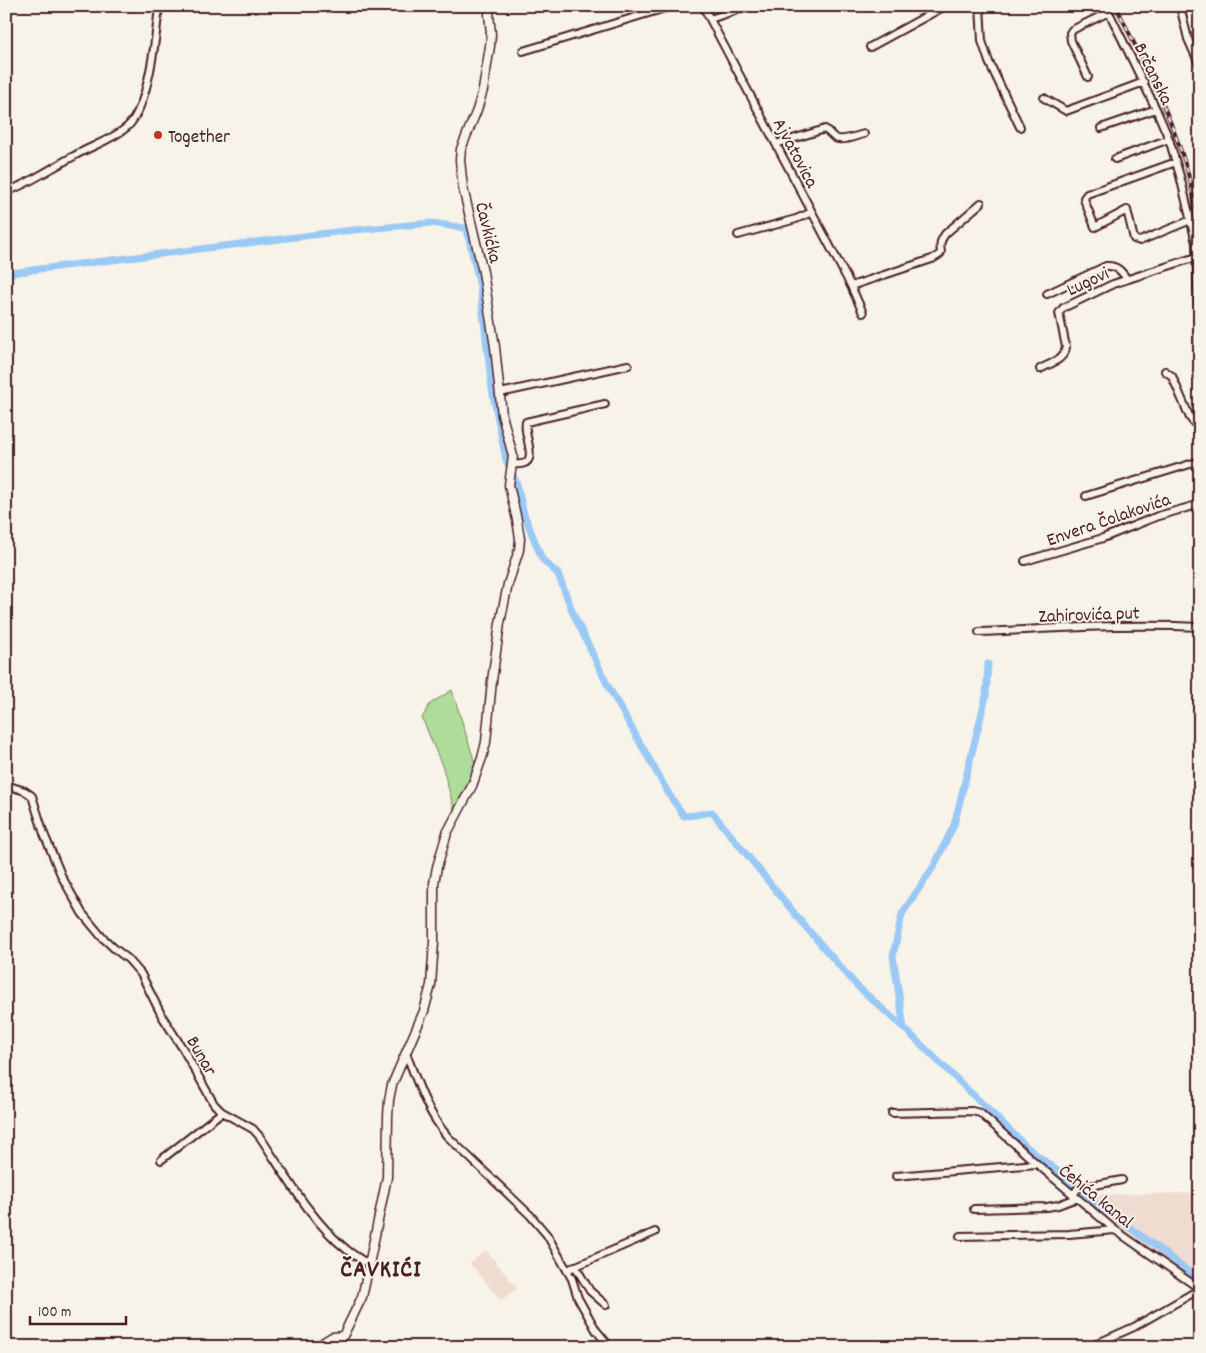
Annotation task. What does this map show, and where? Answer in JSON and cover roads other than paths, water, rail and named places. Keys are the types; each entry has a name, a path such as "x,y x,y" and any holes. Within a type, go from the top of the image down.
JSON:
{"street":[{"path":"6,192 117,134 133,121 144,93 152,63 159,6"},
{"name":"Čavkićka","path":"491,6 489,14 490,46 483,90 461,149 460,160 463,188 483,272 495,346 502,415 513,456 512,466"},
{"path":"523,51 672,6"},
{"name":"Ajvatovica","path":"704,6 851,286 863,313"},
{"path":"710,19 748,6"},
{"path":"870,47 945,6"},
{"path":"980,6 982,41 989,62 1020,127"},
{"path":"1180,6 1188,39 1200,66"},
{"path":"1088,77 1071,41 1070,33 1108,9"},
{"name":"Brčanska","path":"1108,9 1144,82 1169,139 1176,162 1196,243 1200,362"},
{"path":"1044,98 1066,111 1144,82"},
{"path":"1101,128 1156,109"},
{"path":"776,144 825,129 838,139 864,134"},
{"path":"1115,160 1169,139"},
{"path":"1176,162 1087,194 1084,198 1085,202 1094,227 1127,210 1134,240 1137,241 1162,233 1191,220"},
{"path":"851,286 940,255 942,252 940,242 945,234 981,203"},
{"path":"738,235 774,226 812,212"},
{"name":"Lugovi","path":"1040,369 1059,359 1065,350 1066,347 1059,317 1060,310 1113,284 1190,259 1197,259"},
{"path":"1047,294 1106,266 1118,268 1127,279"},
{"path":"500,394 628,365"},
{"path":"1165,371 1172,376 1190,418 1194,423 1200,425"},
{"path":"339,1347 362,1297 382,1205 387,1177 389,1100 392,1085 424,1011 431,985 434,942 434,883 437,866 447,834 478,771 486,742 500,623 508,584 519,550 520,539 509,485 512,466 524,464 530,455 525,427 526,422 604,404"},
{"path":"1086,496 1200,461"},
{"name":"Envera Čolakovića","path":"1025,561 1103,538 1158,516 1200,504"},
{"name":"Zahirovića put","path":"979,632 1170,625 1200,627"},
{"name":"Bunar","path":"6,784 25,791 32,796 44,834 62,877 82,912 101,936 128,959 141,974 162,1016 214,1104 222,1112 253,1129 317,1219 346,1249 369,1265"},
{"path":"406,1053 426,1104 438,1124 447,1136 530,1215 547,1235 567,1270 578,1298 596,1330 610,1347"},
{"name":"Ćehića kanal","path":"892,1113 972,1111 984,1115 1037,1164 1076,1193 1115,1230 1200,1289"},
{"path":"160,1160 222,1112"},
{"path":"896,1176 1037,1164"},
{"path":"974,1209 1058,1205 1076,1193 1122,1180"},
{"path":"960,1236 1069,1234 1115,1230"},
{"path":"567,1270 655,1232"},
{"path":"575,1266 590,1291 606,1305"},
{"path":"1089,1347 1134,1328 1200,1289"},
{"path":"316,1347 332,1337 343,1336"}],"waterway":[{"path":"6,274 344,231 431,223 465,228 480,287 492,389 506,460 517,484 524,514 542,559 558,574 573,613 608,686 670,796 684,816 712,812 804,925 857,986 904,1028 1028,1148 1060,1173 1079,1191 1200,1280"},
{"path":"904,1028 893,956 902,914 934,866 954,825 986,696 988,664"}],"railway":[{"path":"1116,6 1170,120 1189,176 1200,226"}],"place":[{"name":"Together","path":"158,135"}],"district":[{"name":"ČAVKIĆI","path":"381,1268"}]}
